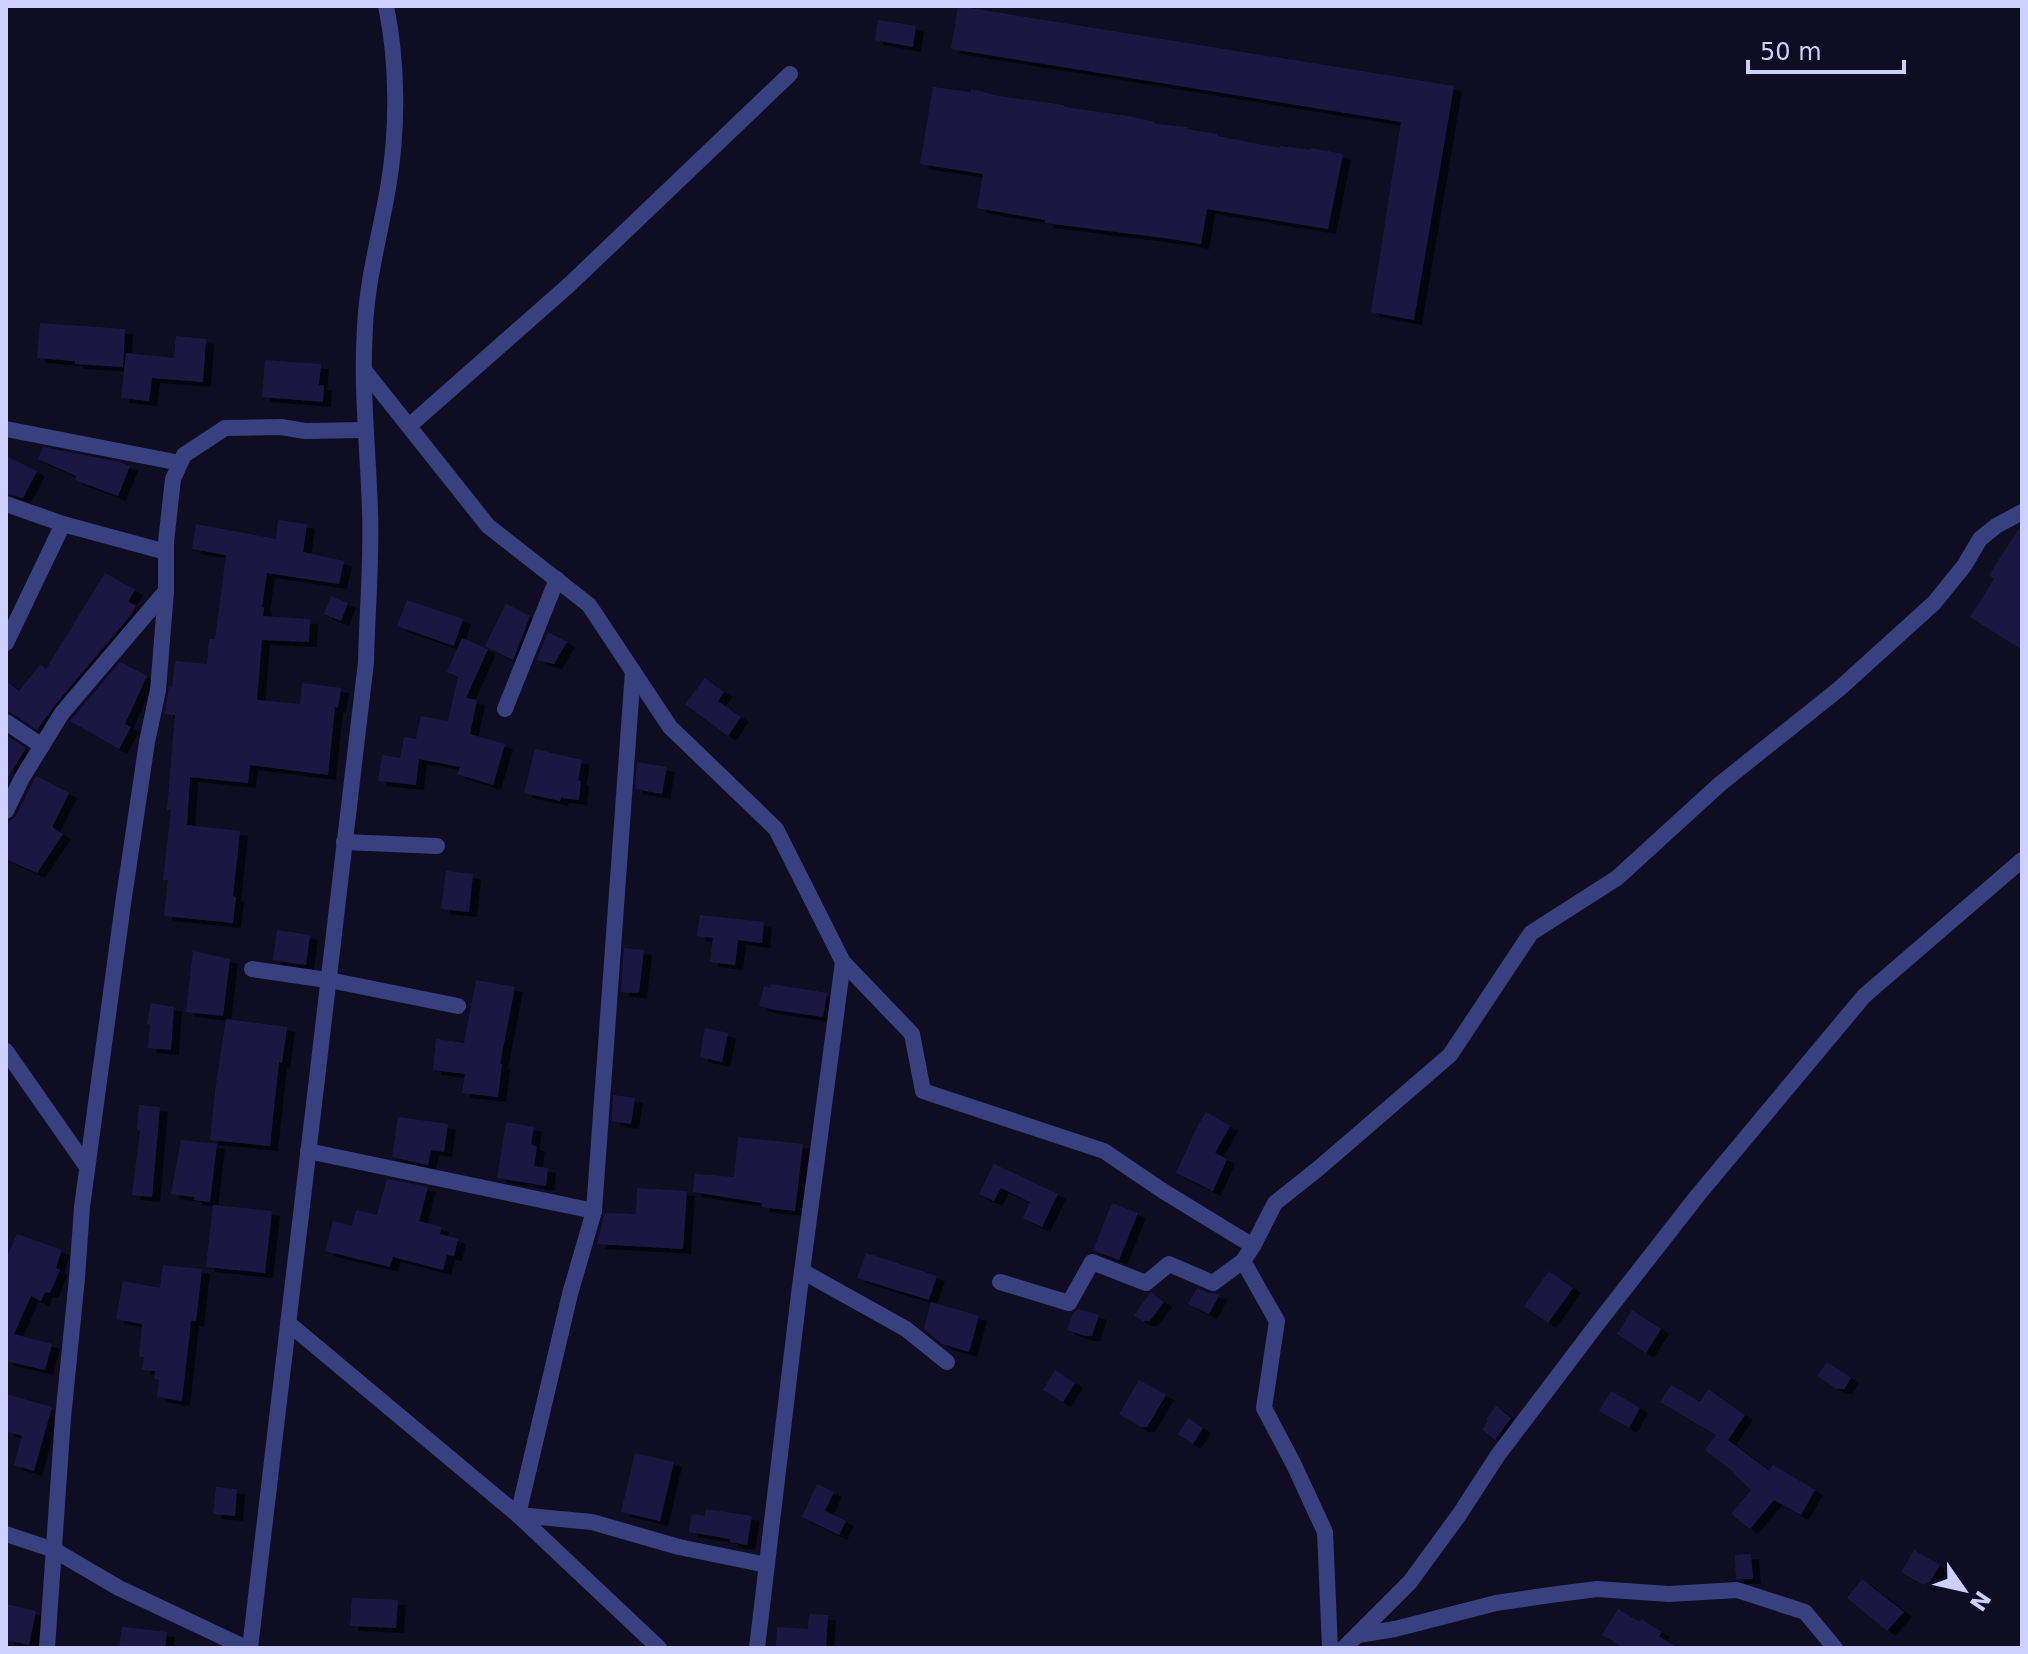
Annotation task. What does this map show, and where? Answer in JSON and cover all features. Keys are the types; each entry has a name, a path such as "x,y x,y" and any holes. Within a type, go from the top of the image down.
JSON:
{"street":[{"path":"6,1534 54,1550 119,1588 248,1648 366,662 370,512 364,430 367,290 388,185 394,131 394,73 386,6"},
{"path":"409,426 569,285 790,74"},
{"path":"364,370 488,526 589,605 670,727 776,829 843,962 912,1034 923,1091 1104,1151 1253,1246"},
{"path":"47,1648 64,1403 87,1167 147,742 158,690 173,479 184,455 225,428 364,430"},
{"path":"6,429 180,463"},
{"path":"6,504 63,524 166,552"},
{"path":"1000,1282 1069,1303 1092,1262 1146,1283 1169,1264 1213,1283 1243,1261 1275,1203 1450,1055 1531,933 1617,878 1720,784 1839,689 1934,603 1964,566 1980,539 2022,512"},
{"path":"6,643 63,524"},
{"path":"505,709 557,579"},
{"path":"6,811 22,778 62,713 166,591"},
{"path":"518,1515 570,1294 594,1211 633,671"},
{"path":"6,722 42,746"},
{"path":"344,842 437,846"},
{"path":"1344,1648 1410,1582 1498,1455 1598,1323 1698,1195 1864,996 2022,860"},
{"path":"757,1648 843,962"},
{"path":"252,969 328,980 458,1006"},
{"path":"6,1051 87,1167"},
{"path":"308,1151 594,1211"},
{"path":"1243,1261 1277,1321 1264,1408 1325,1532 1330,1648"},
{"path":"802,1271 906,1329 947,1362"},
{"path":"288,1323 518,1515 659,1648"},
{"path":"518,1515 592,1522 679,1547 767,1565"},
{"path":"1358,1635 1395,1629 1496,1603 1597,1589 1669,1594 1737,1590 1805,1612 1835,1648"}],"building":[{"path":"958,6 1454,86 1414,320 1371,312 1401,122 951,49"},
{"path":"878,20 916,26 913,47 875,40"},
{"path":"933,87 971,92 971,89 1128,116 1280,148 1311,148 1343,154 1328,229 1207,209 1201,244 1045,223 1045,220 977,208 983,174 920,164"},
{"path":"40,323 125,329 123,367 37,358"},
{"path":"176,336 206,339 203,382 152,378 149,401 121,398 126,353 174,358"},
{"path":"265,360 321,364 319,385 324,385 323,402 262,397"},
{"path":"43,447 130,466 118,496 75,480 76,476 38,459"},
{"path":"6,456 37,471 23,498 6,493"},
{"path":"278,520 307,524 303,552 344,561 339,584 267,573 262,607 263,616 310,619 309,642 262,640 257,700 300,704 302,683 341,688 338,708 335,707 328,775 250,765 248,783 190,777 187,825 240,831 233,923 164,916 168,880 163,880 171,810 167,810 175,715 165,714 169,686 172,688 175,661 207,664 209,639 215,639 226,555 192,549 196,524 276,539"},
{"path":"2022,524 2022,650 1970,617 1994,579 1989,575"},
{"path":"105,573 135,590 128,602 136,606 37,730 6,711 6,681 19,691 41,664 46,669"},
{"path":"331,596 348,603 341,621 324,614"},
{"path":"407,600 463,619 454,646 397,626"},
{"path":"506,604 530,616 513,660 485,646"},
{"path":"548,632 567,642 554,664 537,660"},
{"path":"462,638 488,649 466,698 477,700 470,734 505,744 493,785 457,774 460,767 419,759 416,785 378,781 382,755 400,758 404,737 416,739 421,716 448,721 458,677 447,672"},
{"path":"120,662 147,676 125,724 131,727 119,749 70,721"},
{"path":"705,678 724,692 718,701 741,717 728,736 685,704"},
{"path":"6,735 26,748 6,780"},
{"path":"535,749 582,760 578,780 581,781 579,800 561,798 560,801 524,793"},
{"path":"637,762 667,767 662,794 635,789"},
{"path":"36,776 69,793 52,827 63,834 37,873 6,859 6,829"},
{"path":"446,871 473,874 469,912 441,909"},
{"path":"700,915 764,922 762,943 738,940 735,965 710,962 713,938 697,936"},
{"path":"277,930 310,935 306,965 273,960"},
{"path":"624,948 644,950 639,993 621,992"},
{"path":"193,951 230,959 223,1016 186,1012"},
{"path":"476,980 515,987 500,1064 498,1097 462,1093 465,1074 433,1070 436,1039 464,1043"},
{"path":"771,984 827,993 823,1017 759,1006 764,986 770,988"},
{"path":"151,1003 174,1007 171,1050 148,1048 150,1025 147,1024"},
{"path":"226,1019 287,1027 282,1063 279,1062 270,1146 210,1140"},
{"path":"705,1028 728,1033 722,1062 700,1057"},
{"path":"613,1095 635,1098 631,1124 612,1121"},
{"path":"139,1105 160,1107 152,1197 132,1195 140,1131 137,1130"},
{"path":"1206,1112 1230,1126 1215,1153 1227,1159 1213,1191 1176,1173"},
{"path":"398,1117 448,1124 444,1152 431,1150 428,1165 392,1157"},
{"path":"506,1122 534,1127 531,1144 537,1147 534,1166 548,1168 546,1186 497,1178"},
{"path":"738,1137 803,1144 795,1211 693,1192 695,1174 734,1177"},
{"path":"181,1140 217,1144 210,1202 171,1194"},
{"path":"994,1164 1058,1194 1042,1227 1023,1218 1030,1202 1001,1188 994,1201 979,1194"},
{"path":"387,1179 428,1187 419,1221 441,1227 440,1234 458,1239 454,1256 447,1255 443,1270 393,1257 390,1267 325,1251 333,1221 352,1226 356,1210 377,1215"},
{"path":"637,1188 687,1191 683,1249 597,1244 605,1213 636,1214"},
{"path":"1112,1203 1138,1213 1119,1260 1093,1250"},
{"path":"213,1205 272,1211 265,1273 206,1267"},
{"path":"17,1234 62,1250 56,1268 60,1270 50,1293 45,1292 41,1301 31,1296 14,1334 52,1344 45,1370 6,1361 6,1259"},
{"path":"866,1253 937,1276 929,1300 857,1278"},
{"path":"163,1265 202,1269 196,1321 191,1321 182,1401 157,1397 159,1380 154,1379 155,1371 142,1370 144,1357 139,1356 142,1324 116,1319 123,1281 160,1288"},
{"path":"1549,1271 1573,1288 1548,1323 1524,1306"},
{"path":"1197,1288 1220,1294 1209,1314 1188,1304"},
{"path":"1151,1292 1164,1302 1150,1321 1143,1321 1134,1315"},
{"path":"931,1302 979,1316 969,1352 942,1344 924,1329"},
{"path":"1078,1309 1099,1315 1092,1336 1067,1330 1073,1313"},
{"path":"1632,1310 1661,1329 1646,1353 1617,1334"},
{"path":"1827,1362 1851,1378 1844,1389 1837,1389 1817,1376"},
{"path":"1055,1370 1075,1383 1063,1402 1043,1390"},
{"path":"1139,1380 1166,1395 1147,1427 1141,1427 1119,1414"},
{"path":"1671,1385 1700,1402 1708,1389 1745,1415 1728,1440 1769,1471 1773,1465 1815,1490 1801,1515 1774,1500 1750,1529 1731,1514 1751,1490 1734,1472 1705,1450 1716,1435 1660,1402"},
{"path":"1611,1391 1640,1408 1629,1428 1599,1411"},
{"path":"6,1394 52,1407 34,1471 14,1465 22,1436 6,1431"},
{"path":"1496,1406 1511,1418 1495,1440 1482,1429"},
{"path":"1188,1418 1203,1428 1193,1444 1178,1434"},
{"path":"635,1453 674,1462 660,1521 621,1512"},
{"path":"817,1484 834,1492 825,1511 846,1521 839,1535 802,1517"},
{"path":"216,1487 237,1489 235,1516 213,1514"},
{"path":"706,1509 752,1516 747,1545 689,1532 692,1514 705,1516"},
{"path":"1914,1550 1940,1565 1927,1587 1901,1572"},
{"path":"1751,1554 1753,1579 1736,1579 1735,1555"},
{"path":"1862,1579 1904,1612 1887,1631 1847,1598"},
{"path":"352,1598 398,1600 396,1628 350,1626"},
{"path":"6,1604 36,1611 29,1645 6,1640"},
{"path":"1618,1609 1662,1632 1659,1636 1678,1648 1624,1648 1602,1635"},
{"path":"809,1614 828,1615 826,1648 776,1648 777,1627 808,1629"},
{"path":"122,1627 167,1632 165,1648 119,1648"}]}
